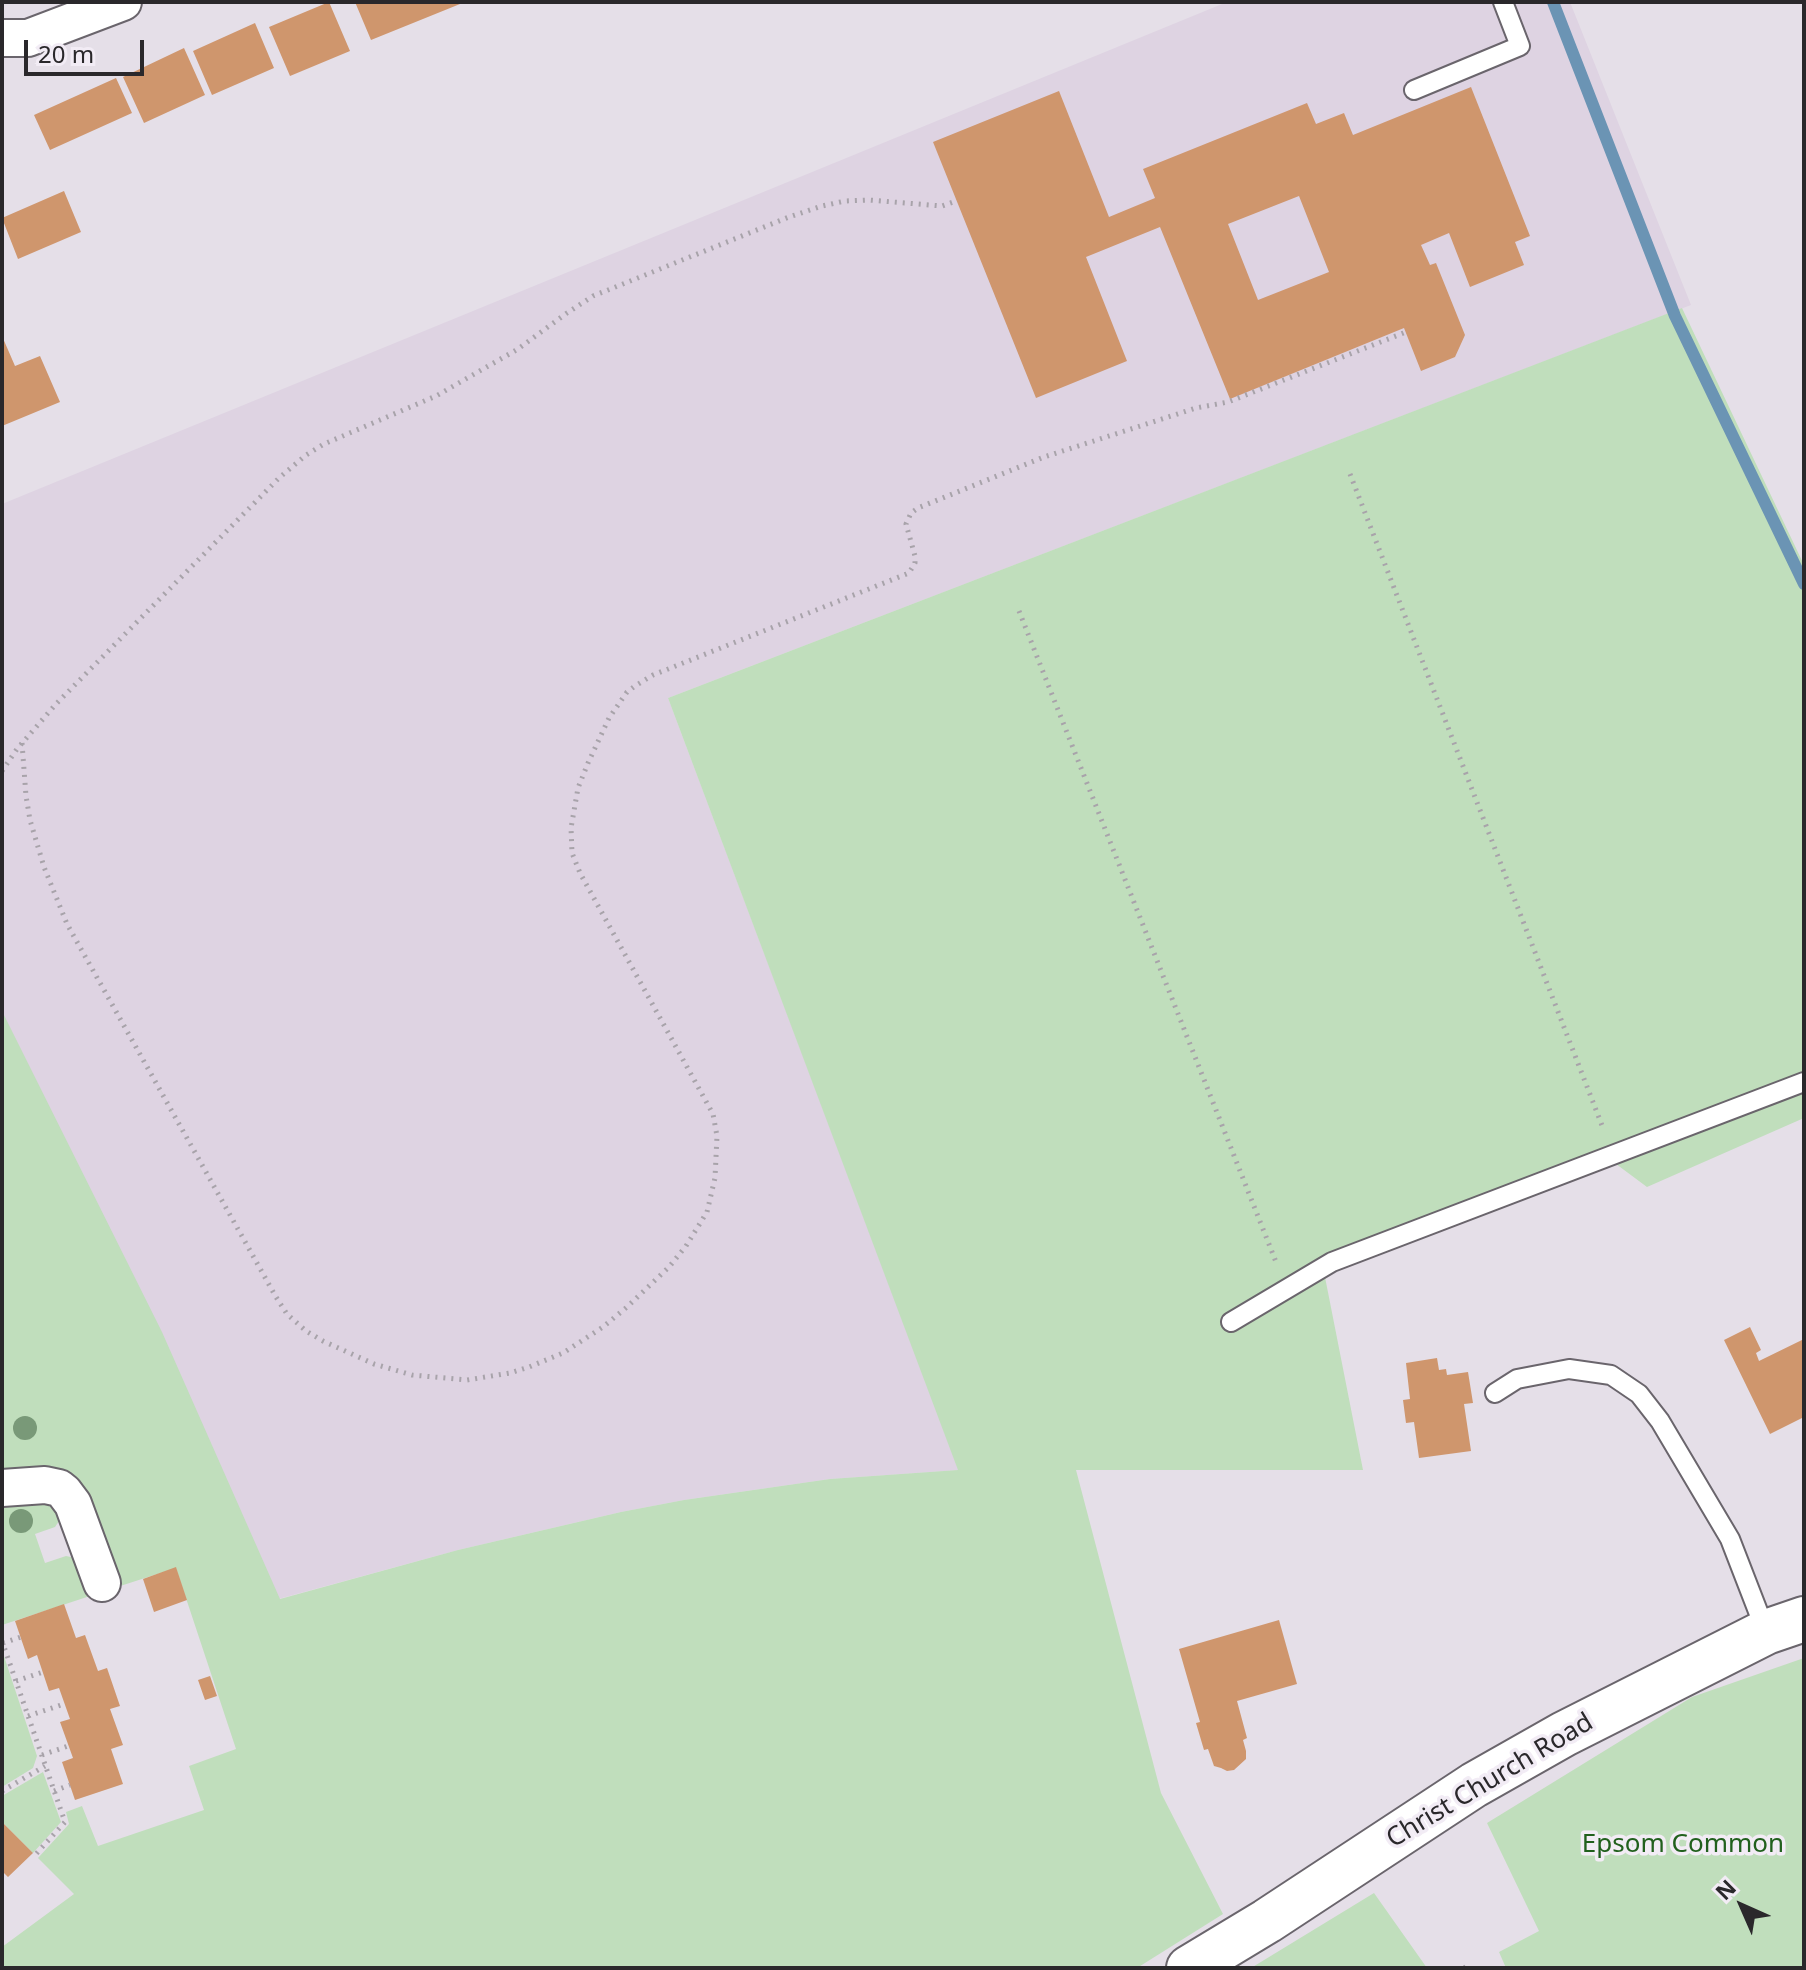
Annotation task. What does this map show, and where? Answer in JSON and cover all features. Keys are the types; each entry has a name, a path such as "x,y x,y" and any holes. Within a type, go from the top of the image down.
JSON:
{"main road":[{"name":"Christ Church Road","path":"1189,1968 1267,1921 1474,1785 1564,1734 1785,1626"}],"street":[{"path":"2,38 28,38 123,2"},
{"path":"2,1488 45,1485 64,1492 73,1504 102,1583"}],"lane":[{"path":"1414,90 1520,46 1503,2"},
{"path":"1231,1322 1332,1262 1804,1082"},
{"path":"1495,1393 1517,1379 1569,1369 1611,1375 1639,1394 1660,1421 1785,1626"}],"path":[{"path":"2,771 56,704 279,478 324,444 436,396 518,349 593,296 789,217 845,201 942,206 956,201"},
{"path":"22,743 30,820 44,867 67,924 287,1314 323,1341 392,1370 455,1380 510,1373 542,1363 580,1344 627,1307 669,1267 698,1228 707,1212 715,1178 717,1136 713,1114 580,873 572,853 571,828 578,788 603,729 627,692 653,675 909,573 915,563 906,524 911,513 918,508 1044,457 1196,408 1228,402 1406,332"},
{"path":"1350,474 1614,1155"},
{"path":"1019,611 1286,1289"},
{"path":"21,1637 2,1642 65,1822 35,1855"},
{"path":"16,1681 43,1672"},
{"path":"28,1716 64,1704"},
{"path":"42,1755 68,1746"},
{"path":"2,1791 45,1766"},
{"path":"54,1791 70,1785"}],"shaded area":[{"path":"1227,2 1570,2 1691,305 668,698 959,1470 830,1479 684,1500 458,1550 271,1601 2,1098 2,504"}],"green space":[{"path":"1682,308 1804,565 1804,1118 1647,1187 1612,1161 1324,1272 1363,1470 1076,1470 1161,1793 1223,1914 1137,1968 2,1968 2,1947 74,1894 38,1858 69,1824 66,1812 82,1806 98,1846 204,1810 189,1766 236,1749 176,1568 114,1588 86,1504 2,1476 2,1011 162,1332 280,1599 458,1550 684,1500 830,1479 958,1470 668,698"},
{"path":"52,1498 61,1518 55,1527 35,1534 45,1563 66,1556 75,1558 93,1595 2,1625 2,1500"},
{"path":"2,1650 37,1756 33,1768 2,1787"},
{"name":"Epsom Common","path":"1804,1658 1804,1968 1506,1968 1499,1952 1539,1931 1487,1823 1692,1697"},
{"path":"43,1772 61,1822 33,1853 2,1822 2,1796"},
{"path":"1374,1893 1427,1968 1251,1968"}],"building":[{"path":"329,2 350,51 290,76 269,27"},
{"path":"355,2 465,2 371,40"},
{"path":"255,23 274,68 212,95 193,51"},
{"path":"184,48 205,95 144,123 123,77"},
{"path":"116,78 132,113 50,150 34,115"},
{"path":"1471,87 1530,236 1515,242 1524,265 1470,287 1449,233 1421,245 1430,265 1436,263 1465,335 1455,357 1421,371 1404,328 1230,399 1160,227 1086,257 1127,361 1036,398 933,142 1059,91 1109,217 1155,198 1143,169 1307,103 1316,124 1344,113 1353,135","holes":["1299,196 1329,272 1258,300 1228,224"]},
{"path":"64,191 81,232 18,259 2,218"},
{"path":"2,336 15,366 40,356 60,402 2,426"},
{"path":"1750,1327 1761,1350 1756,1353 1759,1361 1804,1339 1804,1417 1770,1434 1724,1340"},
{"path":"1437,1358 1439,1370 1446,1369 1447,1375 1468,1372 1473,1403 1464,1404 1471,1451 1419,1458 1414,1422 1406,1423 1403,1400 1410,1399 1406,1363"},
{"path":"176,1567 187,1600 154,1612 143,1579"},
{"path":"64,1604 76,1638 85,1635 98,1671 107,1668 120,1706 110,1709 123,1745 111,1749 123,1784 75,1800 62,1762 73,1758 60,1722 70,1719 59,1688 49,1691 37,1655 28,1659 15,1621"},
{"path":"1279,1620 1297,1684 1237,1701 1247,1738 1243,1740 1246,1759 1234,1770 1214,1766 1208,1749 1204,1750 1196,1723 1200,1722 1179,1649"},
{"path":"210,1676 217,1696 205,1700 198,1680"},
{"path":"2,1822 33,1853 8,1877 2,1871"}],"waterway":[{"path":"1553,2 1675,316 1804,584"}]}
